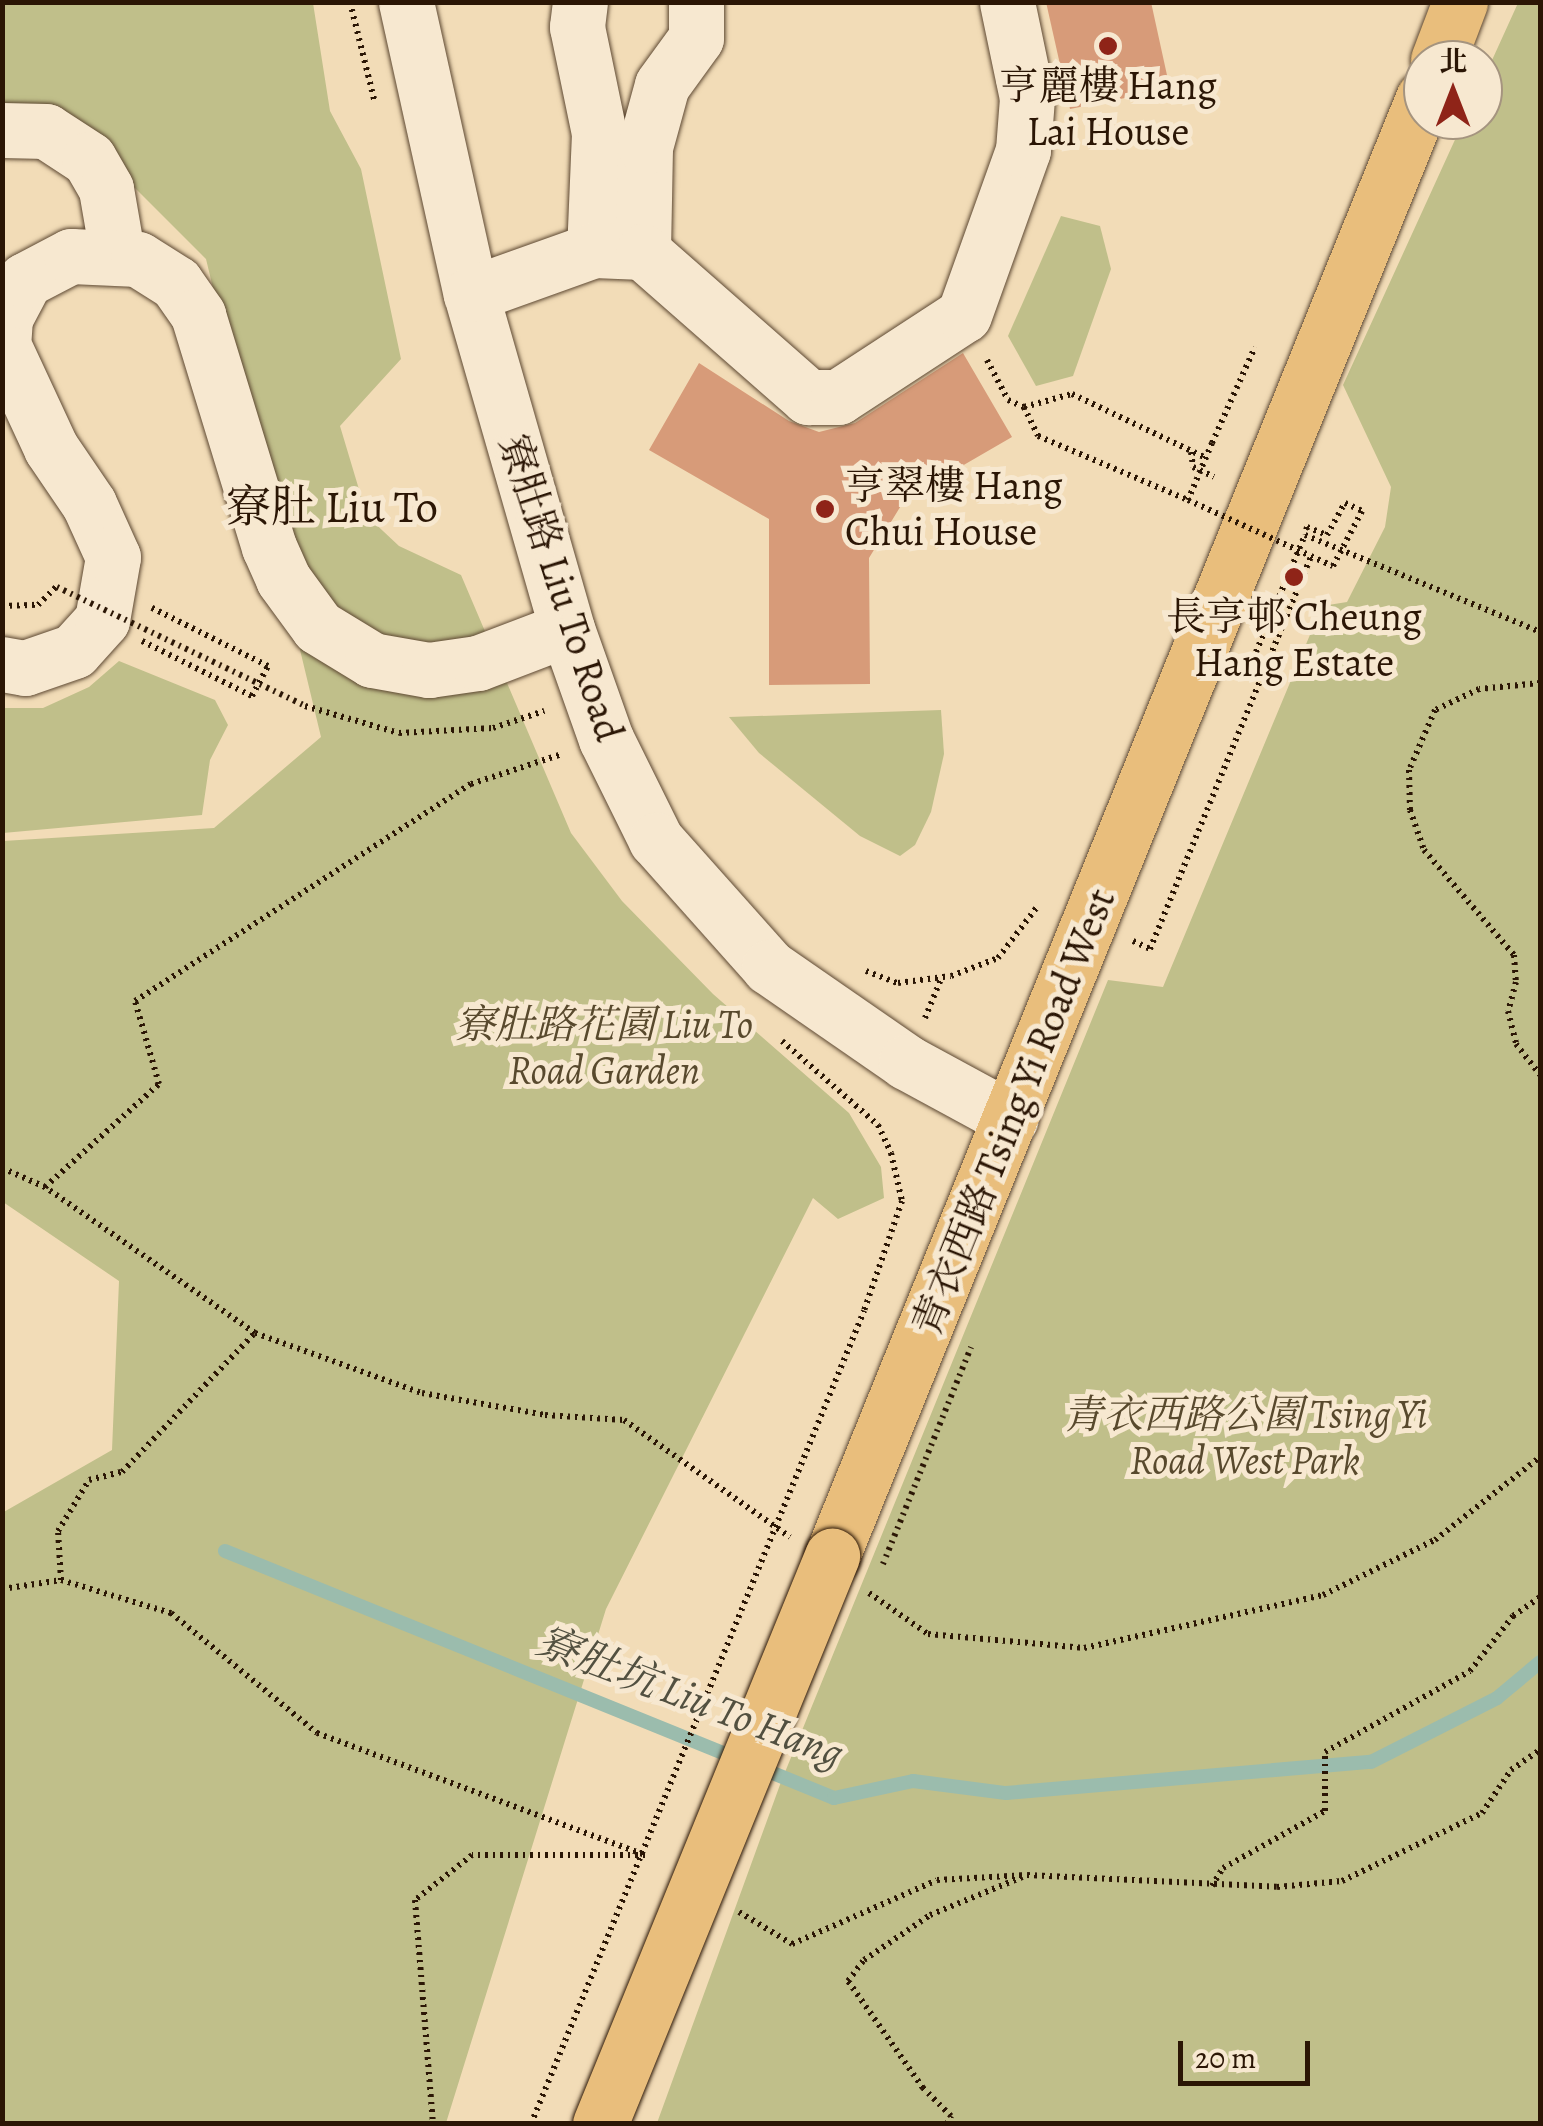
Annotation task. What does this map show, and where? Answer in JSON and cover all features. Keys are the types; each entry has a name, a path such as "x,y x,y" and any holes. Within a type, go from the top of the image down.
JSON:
{"main road":[{"path":"1446,40 1460,2"},
{"name":"青衣西路 Tsing Yi Road West","path":"600,2124 1406,140"}],"street":[{"name":"寮肚路 Liu To Road","path":"406,2 472,294 567,629 606,739 656,840 711,908 769,966 827,1010 1011,1118"},
{"path":"580,2 577,27 619,251 808,396 838,396 923,346 964,316 1023,150 1027,98 1007,2"},
{"path":"619,251 662,85 696,38 696,2"},
{"path":"2,130 46,131 89,159 106,189 116,253"},
{"path":"472,294 619,251"},
{"path":"2,664 26,668 74,651 102,620 113,557 89,504 50,448 5,351 5,318 26,280 71,256 116,253 176,282 198,315 270,547 283,579 318,627 344,647 401,668 478,662 567,629"}],"path":[{"path":"1188,500 1254,347"},
{"path":"1024,407 1072,394 1206,458"},
{"path":"1064,448 1333,566 1342,549 1362,511 1345,502 1329,540 1342,549 1540,632"},
{"path":"1191,451 1193,468 1214,477"},
{"path":"1133,941 1150,949 1311,556"},
{"path":"2,606 38,605 57,586 305,706 399,734 493,728 556,706"},
{"path":"118,629 252,696 268,666 138,600"},
{"path":"1540,684 1479,689 1435,710 1409,770 1410,810 1424,850 1514,955 1516,982 1508,1011 1516,1044 1540,1075"},
{"path":"45,1186 159,1084 135,1001 471,784 573,751"},
{"path":"848,964 898,984 951,976 998,958"},
{"path":"2,1168 45,1186 255,1334 122,1472 89,1480 58,1531 62,1580"},
{"path":"531,2124 864,1311 902,1201"},
{"path":"2,1589 62,1580 171,1612 317,1733 646,1855 662,1865"},
{"path":"1212,1886 1222,1868 1325,1811 1324,1752 1470,1671 1513,1616 1540,1596"},
{"path":"727,1905 792,1944 937,1880 1028,1875 1212,1886 1342,1881 1482,1813 1512,1770 1540,1750"},
{"path":"433,2124 434,2082 414,1945 415,1900 472,1855 646,1855"},
{"path":"947,2124 951,2116 923,2088 848,1981 864,1960 930,1915 1028,1875"}],"green space":[{"name":"寮肚路花園 Liu To Road Garden","path":"3,3 313,3 330,111 361,169 401,359 340,426 367,516 399,546 461,575 571,833 622,901 713,994 849,1113 881,1167 884,1198 838,1219 813,1198 606,1609 446,2123 3,2123 2,1513 112,1450 119,1281 3,1202 3,841 214,828 321,737 206,259 58,111 3,128"},
{"name":"青衣西路公園 Tsing Yi Road West Park","path":"1518,3 1540,3 1540,2123 657,2123 781,1782 1108,980 1163,987 1322,606 1347,602 1385,527 1391,487 1343,385 1455,140 1503,140 1501,40"},
{"path":"1061,216 1100,226 1111,269 1073,376 1036,386 1008,336"},
{"path":"119,661 215,700 228,725 210,760 202,815 3,833 3,708 43,708 89,687"},
{"path":"941,710 944,754 931,812 915,845 900,856 860,836 759,753 729,717"}],"building":[{"name":"亨麗樓 Hang Lai House","path":"1046,2 1151,2 1170,89 1070,109"},
{"name":"亨翠樓 Hang Chui House","path":"963,353 1012,437 905,499 869,558 870,684 769,685 769,519 649,450 699,363 789,421 819,432 855,423"}],"waterway":[{"name":"寮肚坑 Liu To Hang","path":"225,1551 738,1759"},
{"name":"寮肚坑 Liu To Hang","path":"758,1767 834,1798 913,1781 1006,1793 1371,1762 1497,1698 1540,1662"}],"place":[{"name":"亨麗樓 Hang Lai House","path":"1108,46"},
{"name":"亨翠樓 Hang Chui House","path":"825,509"},
{"name":"長亨邨 Cheung Hang Estate","path":"1294,577"}],"district":[{"name":"寮肚 Liu To","path":"332,508"}]}
